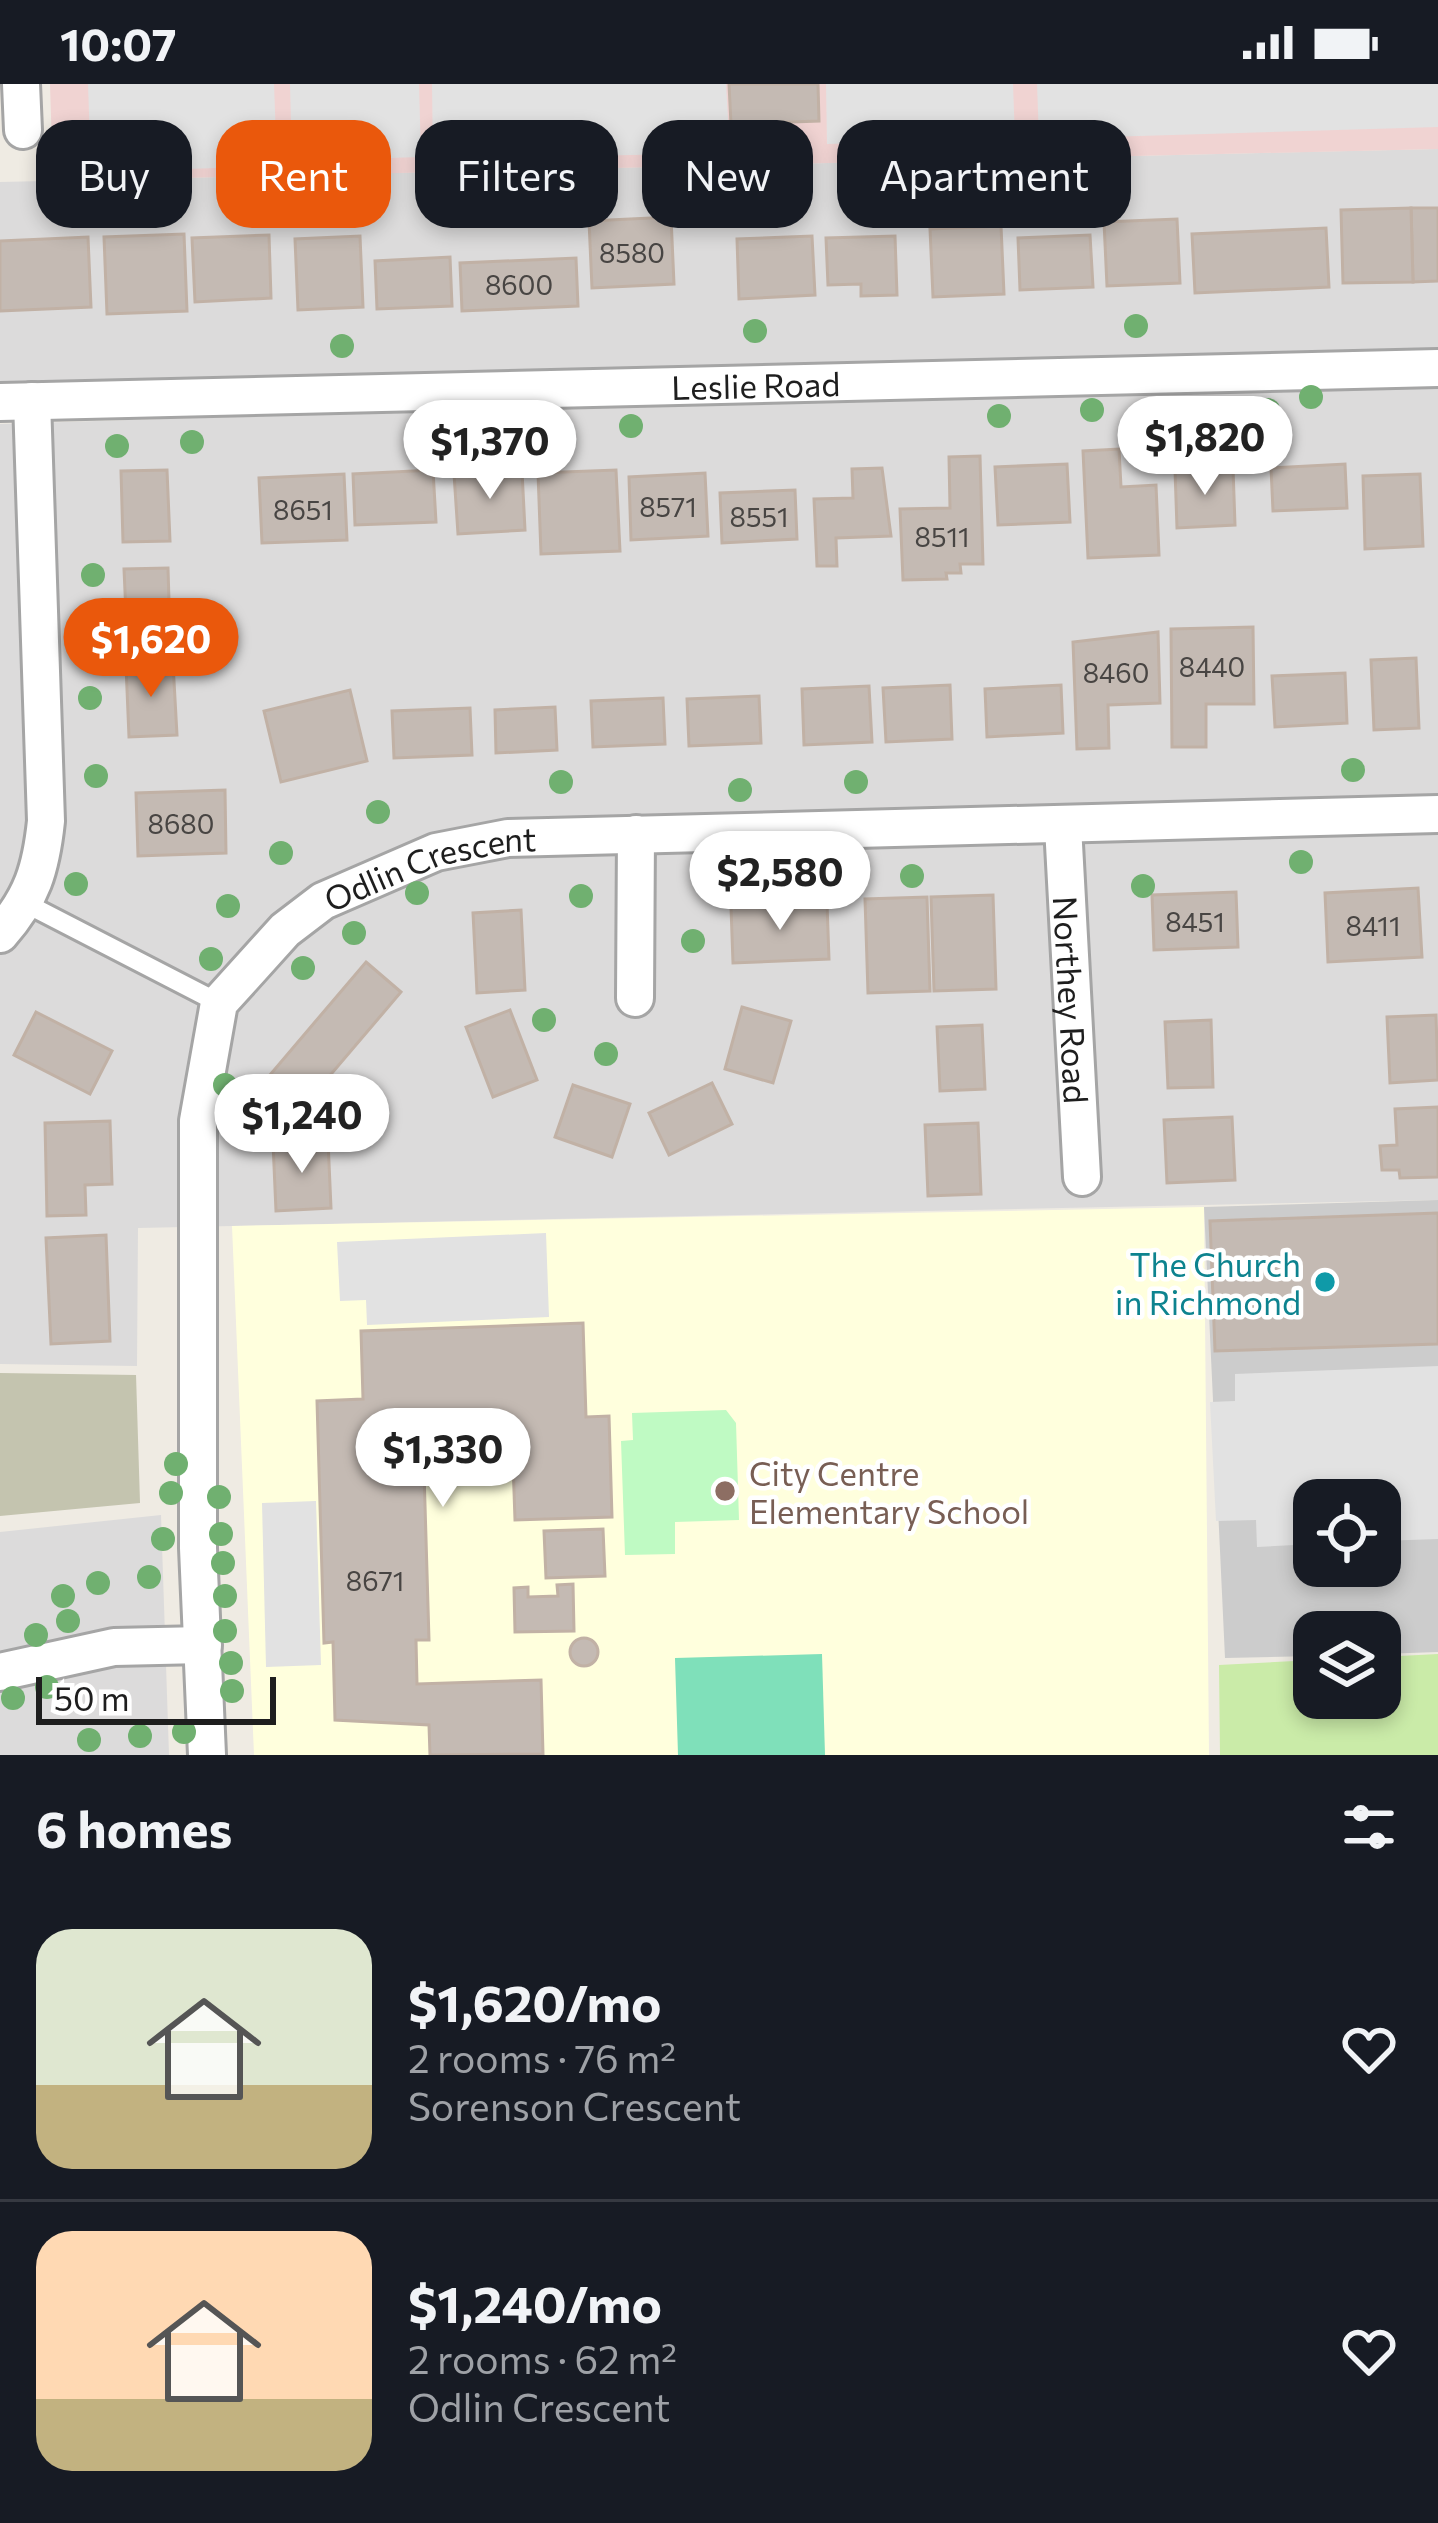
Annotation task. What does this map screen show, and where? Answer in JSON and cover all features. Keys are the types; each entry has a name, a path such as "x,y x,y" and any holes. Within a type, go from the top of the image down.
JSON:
{"street":[{"path":"21,84 22,130"},
{"name":"Leslie Road","path":"16,401 1438,368"},
{"path":"0,934 27,904 41,866 46,821 16,401"},
{"name":"Odlin Crescent","path":"219,1003 285,930 323,901 436,853 508,838 1438,814"},
{"name":"Northey Road","path":"1064,826 1082,1177"},
{"path":"635,998 636,834"},
{"path":"207,1755 198,1548 198,1121 219,1003"},
{"path":"0,1672 114,1647 203,1645"}],"lane":[{"path":"27,904 219,1003"}],"shaded area":[{"path":"50,84 1438,84 1438,149 1131,156 1131,120 837,120 837,163 813,163 813,120 642,120 642,167 618,168 618,120 415,120 415,173 391,173 391,120 216,120 216,177 192,178 192,120 51,120"},
{"path":"88,84 274,84 275,120 216,120 216,168 192,169 192,120 89,120"},
{"path":"290,84 419,84 415,157 391,158 391,120 291,120"},
{"path":"432,84 726,84 728,120 642,120 642,155 618,155 618,120 432,120"},
{"path":"826,84 1013,84 1014,120 837,120 837,144 827,144"},
{"path":"1037,84 1438,84 1438,127 1131,136 1131,120 1038,120"},
{"path":"1438,149 1438,353 0,390 0,182 36,181 36,228 192,228 192,178 216,177 216,228 391,228 391,173 415,172 415,228 618,228 618,168 642,167 642,228 813,228 813,163 837,163 837,228 1131,228 1131,156"},
{"path":"1438,379 1438,1200 138,1228 137,1366 0,1364 0,424"},
{"name":"The Church in Richmond","path":"1438,1200 1438,1652 1401,1653 1401,1611 1293,1611 1293,1656 1225,1658 1204,1207"},
{"name":"City Centre Elementary School","path":"1204,1207 1209,1755 254,1755 232,1226"},
{"path":"546,1233 549,1317 367,1325 366,1300 340,1301 337,1242"},
{"path":"1438,1366 1438,1539 1401,1540 1401,1479 1293,1479 1293,1545 1257,1547 1256,1520 1216,1521 1210,1402 1235,1401 1235,1374"},
{"path":"0,1373 136,1375 140,1503 0,1516"},
{"path":"316,1501 321,1665 266,1667 262,1503"},
{"path":"161,1515 169,1755 0,1755 0,1532"}],"green space":[{"path":"726,1410 736,1423 739,1520 675,1522 675,1554 625,1555 621,1441 633,1440 632,1413"},
{"path":"822,1654 825,1755 678,1755 675,1658"},
{"path":"1438,1654 1438,1755 1220,1755 1219,1665 1293,1661 1293,1719 1401,1719 1401,1656"}],"building":[{"path":"729,84 818,84 819,121 731,120"},
{"path":"1411,208 1438,208 1438,281 1413,282"},
{"path":"1411,208 1413,282 1343,283 1341,210"},
{"path":"642,218 642,228 671,228 674,284 592,288 589,228 618,228 618,220"},
{"path":"1177,219 1180,283 1107,286 1104,228 1131,228 1131,221"},
{"path":"1001,228 1004,294 933,297 930,229"},
{"path":"1326,228 1329,287 1195,293 1192,234"},
{"path":"184,234 187,311 107,314 104,237"},
{"path":"269,235 271,298 195,302 192,238"},
{"path":"1090,235 1093,287 1020,290 1018,238"},
{"path":"360,236 363,307 298,310 295,239"},
{"path":"812,236 815,295 739,299 737,239"},
{"path":"895,236 897,295 861,296 861,284 828,285 826,238"},
{"path":"88,237 91,307 0,311 0,241"},
{"path":"450,257 452,306 377,309 375,261"},
{"path":"576,258 578,306 462,311 460,263"},
{"path":"1119,449 1121,487 1156,485 1159,555 1088,558 1083,451"},
{"path":"980,456 983,564 960,564 961,573 946,573 947,579 903,580 900,509 950,508 949,457"},
{"path":"1067,464 1070,522 998,525 995,467"},
{"path":"1345,464 1347,508 1273,511 1271,468"},
{"path":"882,468 891,536 836,538 837,566 817,566 814,499 853,498 852,469"},
{"path":"1233,468 1235,525 1177,528 1175,470"},
{"path":"167,470 170,541 123,542 121,471"},
{"path":"433,470 436,522 355,525 353,474"},
{"path":"616,470 620,551 541,554 538,473"},
{"path":"522,471 525,530 458,534 454,474"},
{"path":"705,473 708,536 631,540 629,477"},
{"path":"344,474 347,540 262,543 259,478"},
{"path":"1420,474 1423,546 1365,549 1363,476"},
{"path":"795,490 797,539 722,543 720,493"},
{"path":"168,568 170,635 127,637 124,569"},
{"path":"1253,627 1254,704 1206,704 1206,747 1172,747 1171,629"},
{"path":"1158,632 1160,703 1108,705 1109,748 1077,749 1073,642"},
{"path":"1416,658 1419,728 1374,730 1371,660"},
{"path":"173,663 177,735 129,737 126,666"},
{"path":"1345,673 1347,723 1275,727 1272,676"},
{"path":"950,685 952,739 886,742 883,688"},
{"path":"1061,685 1063,733 987,737 985,689"},
{"path":"869,686 872,742 804,745 802,689"},
{"path":"350,690 367,761 281,782 264,711"},
{"path":"759,696 761,743 689,746 687,699"},
{"path":"663,698 665,744 593,747 591,701"},
{"path":"555,707 557,750 496,753 495,710"},
{"path":"470,708 472,755 394,758 392,711"},
{"path":"225,790 226,853 138,856 136,793"},
{"path":"1418,888 1422,957 1328,962 1325,893"},
{"path":"1236,892 1238,947 1154,950 1152,895"},
{"path":"993,895 996,989 934,991 931,897"},
{"path":"927,897 930,991 868,993 865,899"},
{"path":"827,903 829,959 733,963 731,907"},
{"path":"521,910 525,990 477,993 473,913"},
{"path":"366,962 401,992 304,1106 269,1076"},
{"path":"742,1007 791,1021 773,1083 725,1069"},
{"path":"510,1010 537,1080 493,1097 466,1027"},
{"path":"36,1012 112,1051 90,1094 14,1055"},
{"path":"1436,1015 1438,1080 1390,1083 1387,1017"},
{"path":"1211,1020 1213,1087 1168,1088 1165,1022"},
{"path":"982,1025 985,1089 940,1091 937,1027"},
{"path":"712,1083 732,1124 669,1155 649,1113"},
{"path":"573,1085 630,1104 612,1157 555,1137"},
{"path":"1438,1107 1438,1177 1400,1178 1399,1170 1382,1170 1380,1146 1397,1145 1395,1109"},
{"path":"1232,1117 1235,1180 1167,1183 1164,1120"},
{"path":"110,1121 112,1184 85,1185 86,1215 47,1216 45,1123"},
{"path":"978,1123 981,1194 928,1196 925,1125"},
{"path":"328,1140 331,1208 276,1211 273,1143"},
{"name":"The Church in Richmond","path":"1438,1213 1438,1344 1215,1351 1210,1221"},
{"path":"106,1235 110,1341 51,1344 46,1238"},
{"path":"583,1323 586,1417 609,1416 612,1517 515,1520 512,1434 423,1437 429,1640 416,1640 417,1684 541,1680 543,1754 430,1755 429,1725 335,1720 333,1642 324,1643 317,1401 363,1399 361,1331"},
{"path":"603,1529 605,1576 546,1578 544,1531"},
{"path":"573,1584 574,1631 515,1632 514,1588 528,1587 528,1597 558,1596 557,1585"},
{"path":"584,1638 594,1642 598,1652 594,1662 584,1666 574,1662 570,1652 574,1642"}],"place":[{"name":"The Church in Richmond","path":"1325,1282"},
{"name":"City Centre Elementary School","path":"725,1491"}]}
